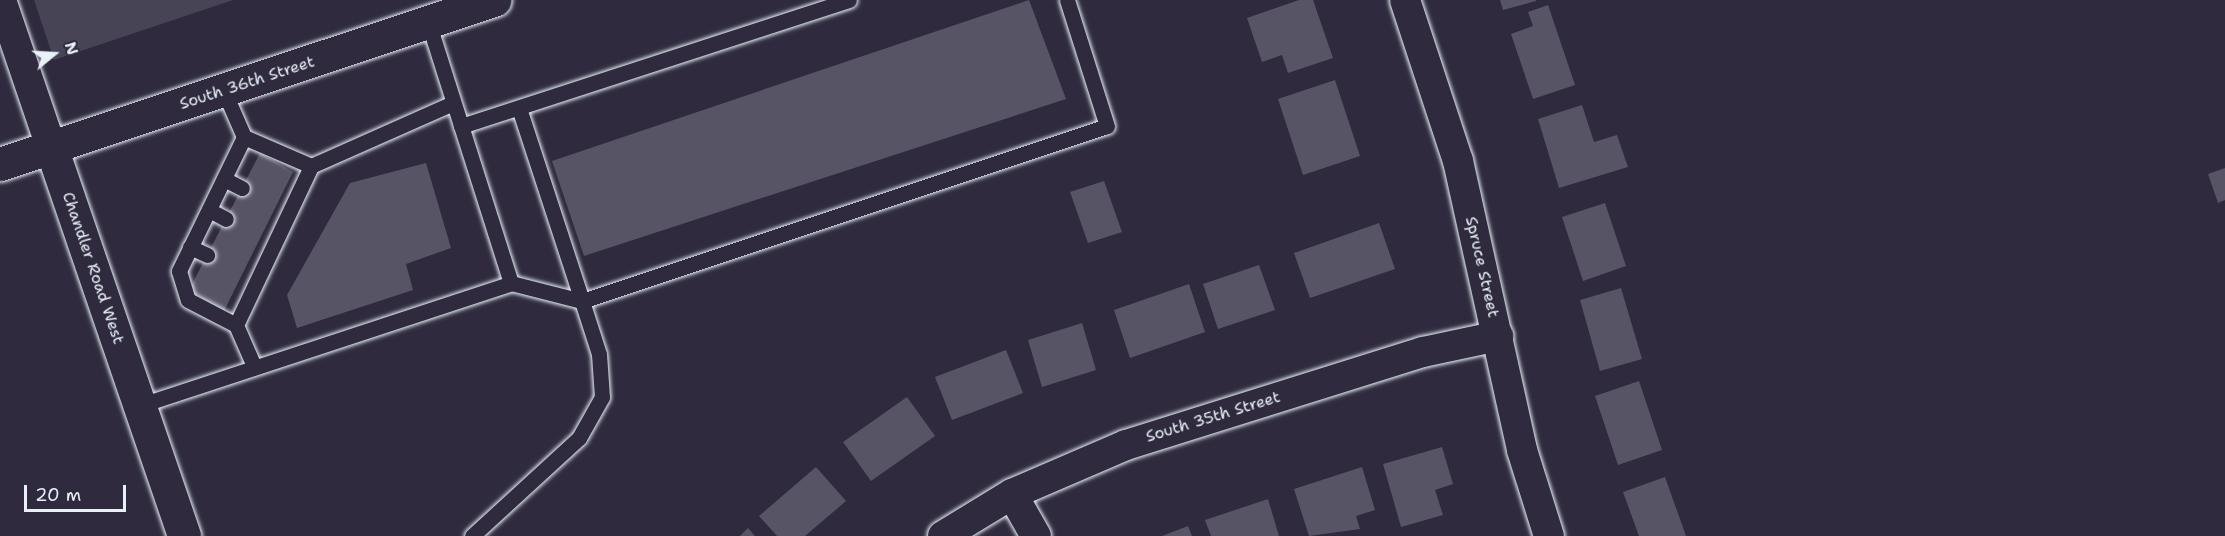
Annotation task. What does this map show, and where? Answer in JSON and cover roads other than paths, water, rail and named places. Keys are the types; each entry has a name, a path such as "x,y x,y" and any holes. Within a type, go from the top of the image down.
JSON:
{"main road":[{"name":"South 36th Street","path":"0,164 494,0"},
{"name":"Chandler Road West","path":"51,147 184,536"}],"street":[{"name":"Chandler Road West","path":"1,0 51,147"},
{"name":"Spruce Street","path":"1405,0 1458,161 1498,336 1521,450 1549,536"},
{"name":"South 35th Street","path":"944,536 1012,494 1126,445 1423,352 1498,336"},
{"path":"1012,494 1036,536"}],"lane":[{"path":"461,126 849,0"},
{"path":"141,405 511,283 582,301 1107,126 1067,0"},
{"path":"428,22 511,283"},
{"path":"224,91 244,137 311,166"},
{"path":"236,325 249,277 282,209 311,166 453,103"},
{"path":"472,536 579,438 602,397 599,354 519,108"},
{"path":"244,137 179,271 188,300 236,325 254,366"},
{"path":"224,179 242,188"},
{"path":"209,210 226,219"},
{"path":"190,247 207,255"}]}
